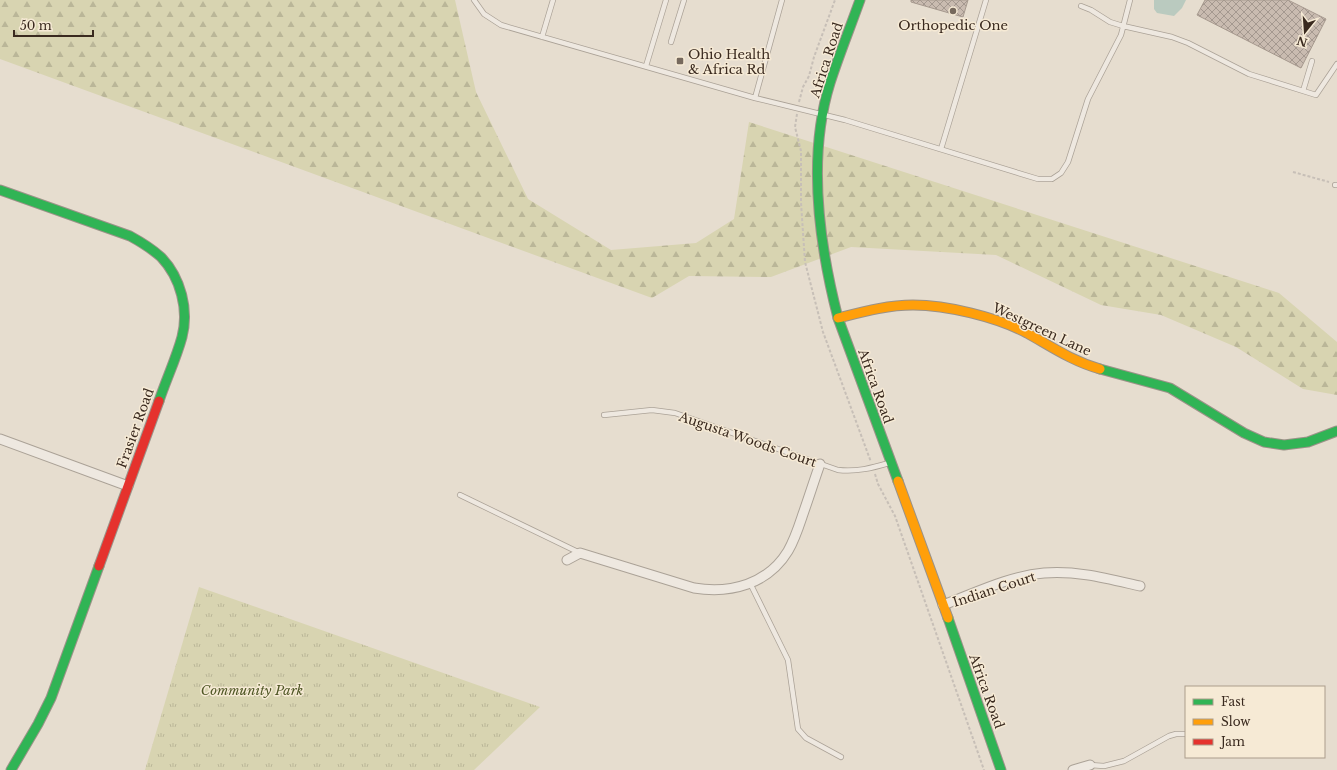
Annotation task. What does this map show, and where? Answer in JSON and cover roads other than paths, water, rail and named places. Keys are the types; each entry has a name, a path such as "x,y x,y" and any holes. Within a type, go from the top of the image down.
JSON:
{"street":[{"name":"Africa Road","path":"860,0 830,84 823,115 817,165 818,213 830,291 838,318 943,605 1001,770"},
{"name":"Frasier Road","path":"0,190 137,239 150,247 170,267 177,280 185,309 185,324 182,337 51,698 38,724 11,770"},
{"name":"Westgreen Lane","path":"838,318 882,308 914,304 951,309 994,319 1026,333 1085,365 1170,388 1244,433 1264,442 1284,445 1308,442 1337,431"},
{"path":"0,439 128,486"},
{"path":"567,560 580,553 694,588 724,590 738,588 765,575 787,552 794,538 820,464"},
{"name":"Indian Court","path":"943,605 1002,583 1042,573 1079,574 1140,586"},
{"path":"1074,770 1090,765"}],"lane":[{"path":"474,0 484,14 501,25 755,98 823,115 1038,179 1052,180 1061,173 1068,162 1088,99 1120,35 1130,0"},
{"path":"542,37 553,0"},
{"path":"646,66 666,0"},
{"path":"671,42 684,0"},
{"path":"755,98 782,0"},
{"path":"941,149 986,0"},
{"path":"1081,6 1091,10 1110,22 1188,42 1249,74 1316,95 1337,64"},
{"path":"1303,91 1312,61"},
{"name":"Augusta Woods Court","path":"604,415 652,410 675,413 838,470 850,471 873,468 891,463"},
{"path":"460,495 580,553"},
{"path":"750,583 788,660 798,729 806,738 841,756"},
{"path":"1090,765 1104,766 1124,761 1169,736 1185,734"}],"place":[{"name":"Orthopedic One","path":"953,11"},
{"name":"Ohio Health & Africa Rd","path":"680,61"}],"park label":[{"name":"Community Park","path":"252,690"}]}
